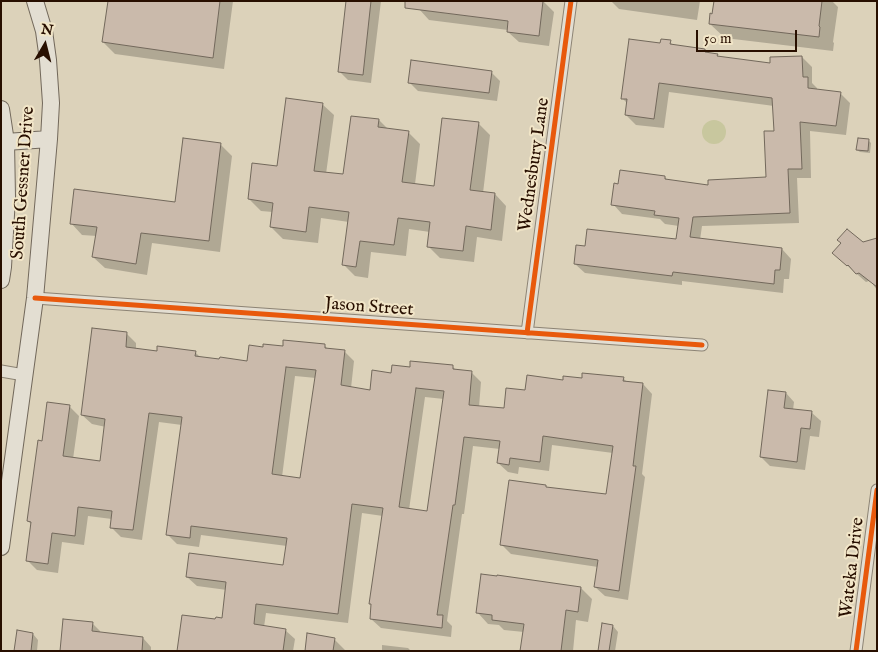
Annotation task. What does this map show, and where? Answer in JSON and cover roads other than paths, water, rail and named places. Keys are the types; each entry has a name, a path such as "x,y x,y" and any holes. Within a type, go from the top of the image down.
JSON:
{"main road":[{"name":"South Gessner Drive","path":"1,548 35,298 49,139 51,103 48,60 44,31 35,1"},
{"name":"South Gessner Drive","path":"1,110 6,142 7,197 1,280"},
{"path":"6,142 49,139"}],"street":[{"name":"Wednesbury Lane","path":"527,333 571,1"},
{"name":"Jason Street","path":"35,298 702,345"},
{"path":"1,371 24,375"},
{"name":"Wateka Drive","path":"856,651 877,490"}]}
